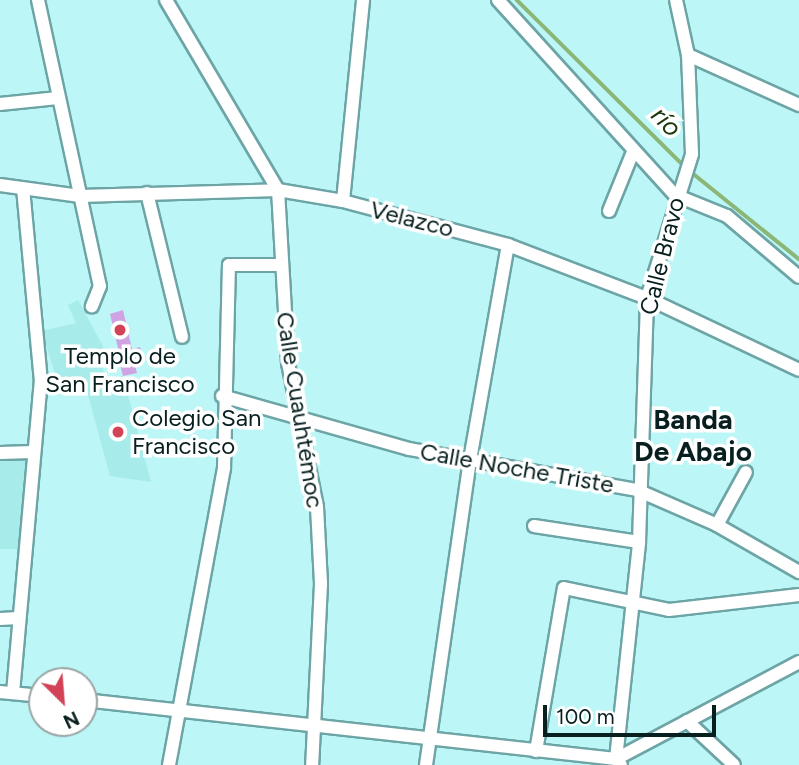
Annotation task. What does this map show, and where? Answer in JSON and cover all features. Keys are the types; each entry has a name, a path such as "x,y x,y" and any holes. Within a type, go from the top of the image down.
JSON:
{"street":[{"path":"38,0 100,286 92,306"},
{"name":"Calle Cuauhtémoc","path":"166,0 278,190 279,265 298,414 318,520 321,584 312,765"},
{"path":"343,201 363,0"},
{"path":"498,0 633,152 676,192 727,216 799,277"},
{"name":"Calle Bravo","path":"618,762 639,542 638,490 647,298 676,192 692,154 688,55 676,0"},
{"path":"688,55 799,105"},
{"path":"0,104 58,98"},
{"path":"609,211 633,152"},
{"name":"Velazco","path":"0,185 80,196 278,190 343,201 508,245 647,298 799,370"},
{"path":"23,189 41,382 32,452 19,618 6,693 28,695"},
{"path":"147,193 183,337"},
{"path":"426,765 470,460 508,245"},
{"path":"169,765 224,468 222,396 229,265 279,265"},
{"name":"Calle Noche Triste","path":"222,396 298,414 409,449 638,490 718,525 799,572"},
{"path":"0,453 32,452"},
{"path":"718,525 746,472"},
{"path":"534,526 639,542"},
{"path":"536,751 565,588 635,600 669,610 799,595"},
{"path":"0,619 19,618"},
{"path":"98,701 618,762 688,720 799,662"},
{"path":"688,720 734,765"}],"shaded area":[{"name":"Colegio San Francisco","path":"78,300 104,348 98,351 106,380 123,376 151,482 110,476 85,384 68,388 66,379 57,381 42,331 76,323 68,305"},
{"path":"26,458 19,549 0,549 0,460"}],"building":[{"name":"Templo de San Francisco","path":"123,310 132,349 140,347 143,359 134,361 137,373 123,376 120,364 110,366 108,354 119,352 110,314"}],"waterway":[{"name":"río","path":"517,0 684,166"},
{"name":"río","path":"690,171 799,259"}],"place":[{"name":"Templo de San Francisco","path":"120,330"},
{"name":"Colegio San Francisco","path":"118,432"}],"district":[{"name":"Banda De Abajo","path":"693,435"}]}
